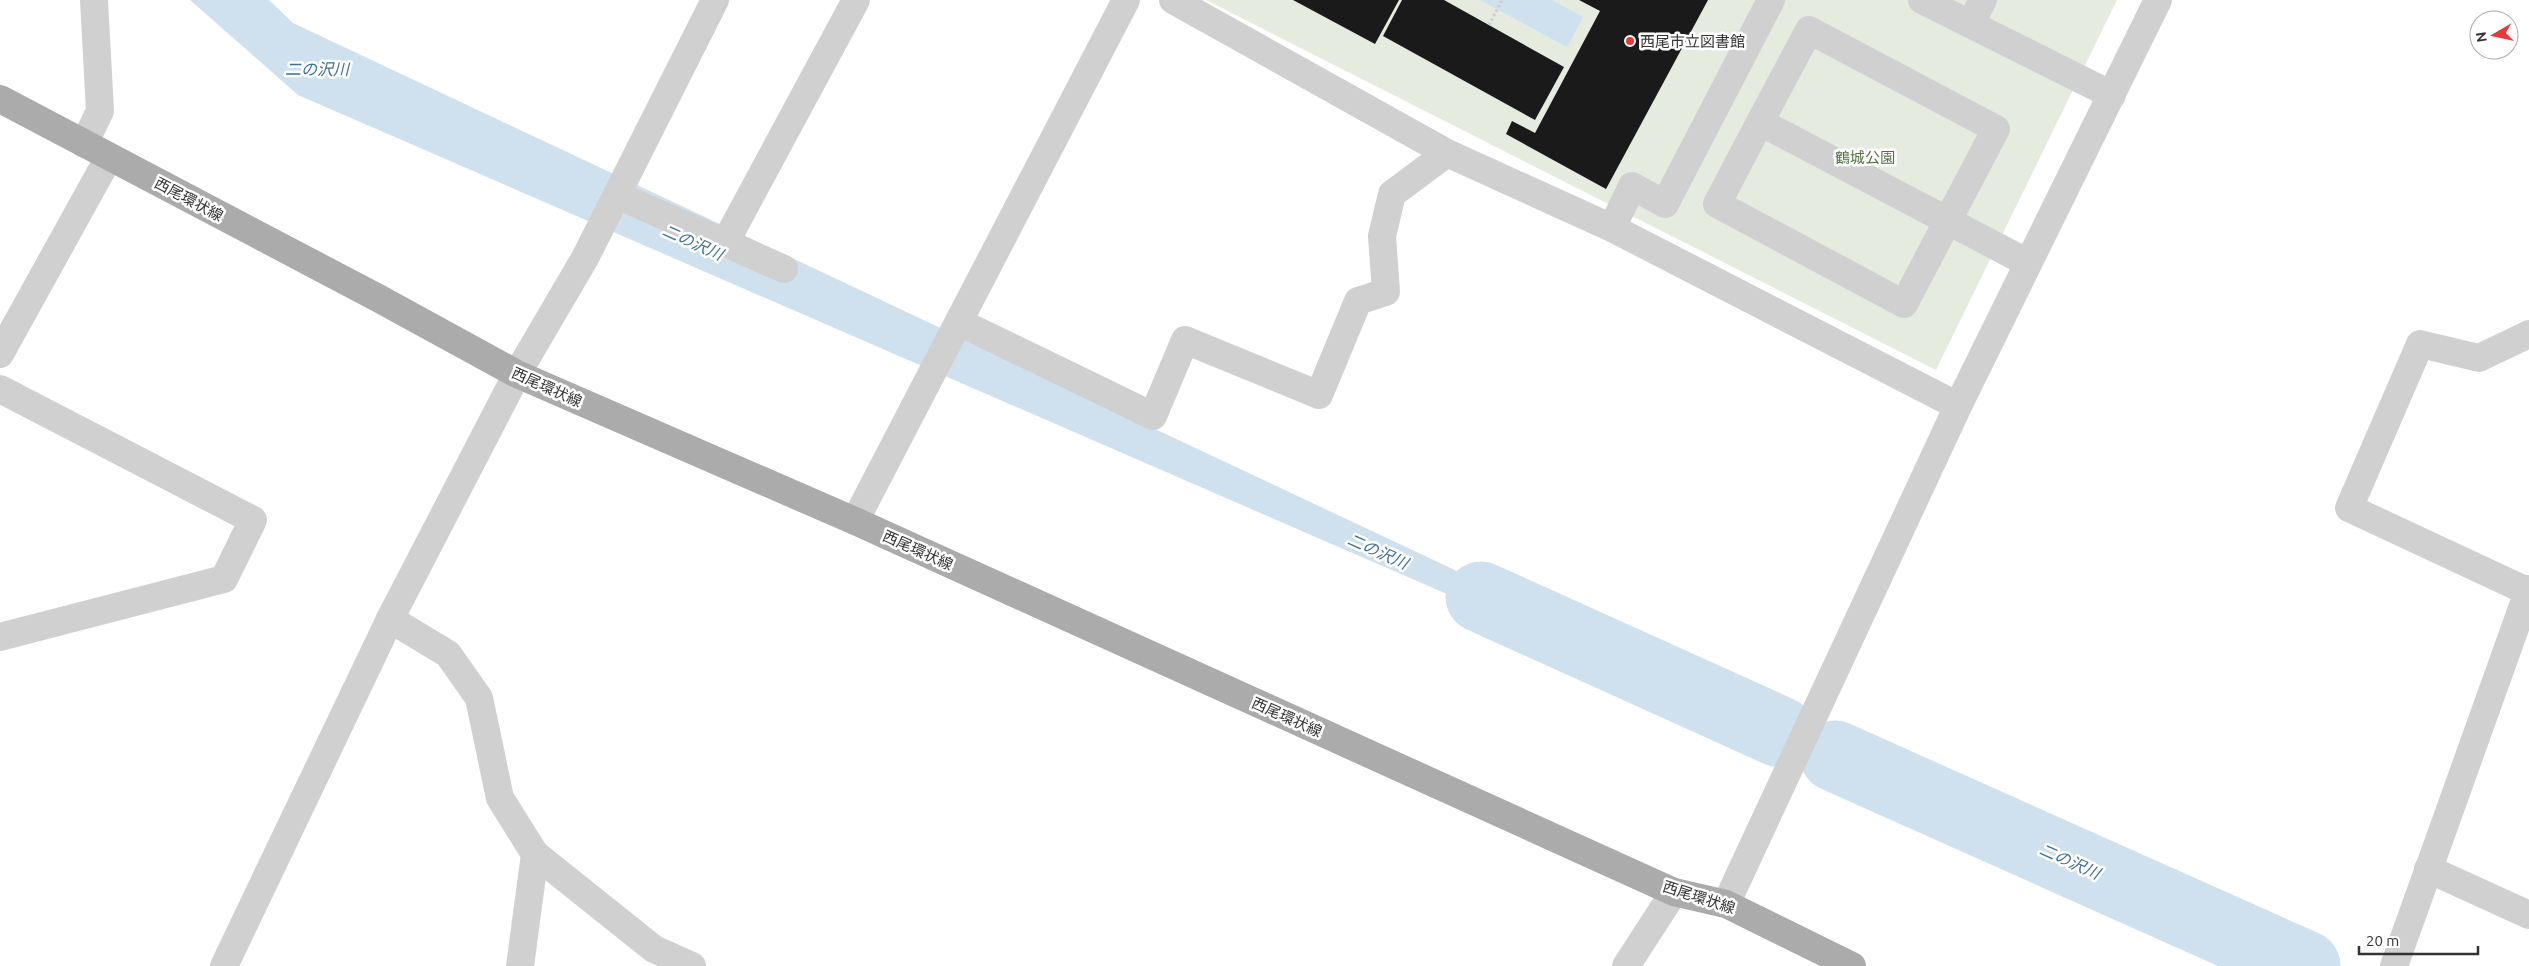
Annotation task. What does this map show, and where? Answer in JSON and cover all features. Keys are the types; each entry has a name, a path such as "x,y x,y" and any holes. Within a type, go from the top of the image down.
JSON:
{"main road":[{"name":"西尾環状線","path":"0,99 516,374 854,521 1674,892 1726,904 1852,966"}],"street":[{"path":"84,144 100,111 94,0"},
{"path":"224,966 390,619 516,374 585,258 715,0"},
{"path":"725,243 856,0"},
{"path":"854,521 1126,0"},
{"path":"1173,0 1447,153 1612,228 1958,406"},
{"path":"1612,228 1632,186 1665,204 1771,0"},
{"path":"1922,0 2112,94"},
{"path":"1970,24 1983,0"},
{"path":"1726,904 1958,406 2158,0"},
{"path":"1809,30 1996,129 1904,304 1717,204 1760,122 1809,30"},
{"path":"1760,122 2028,263"},
{"path":"959,322 1153,416 1186,340 1319,395 1358,301 1386,292 1382,236 1392,194 1447,153"},
{"path":"0,354 109,157"},
{"path":"617,195 784,269"},
{"path":"2394,966 2529,591 2348,508 2420,344 2479,358 2529,334"},
{"path":"0,389 253,520 224,579 0,638"},
{"path":"390,619 448,654 479,698 500,798 535,854 654,949 692,966"},
{"path":"520,966 535,854"},
{"path":"2428,869 2529,915"},
{"path":"1626,966 1674,892"}],"path":[{"path":"1489,25 1502,0"}],"green space":[{"name":"鶴城公園","path":"1206,0 2117,0 1936,370"}],"water":[{"name":"二の沢川","path":"190,0 269,0 293,23 1580,629 1562,644 298,95"},
{"path":"1480,0 1552,0 1583,17 1567,47"}],"building":[{"path":"1293,0 1399,0 1375,44"},
{"path":"1402,0 1444,0 1564,67 1535,120 1383,36"},
{"path":"1579,0 1708,0 1606,189 1506,134 1512,121 1535,133 1600,11"}],"waterway":[{"name":"二の沢川","path":"1481,597 1780,732"},
{"name":"二の沢川","path":"1835,756 2305,966"}],"place":[{"name":"西尾市立図書館","path":"1630,41"}]}
